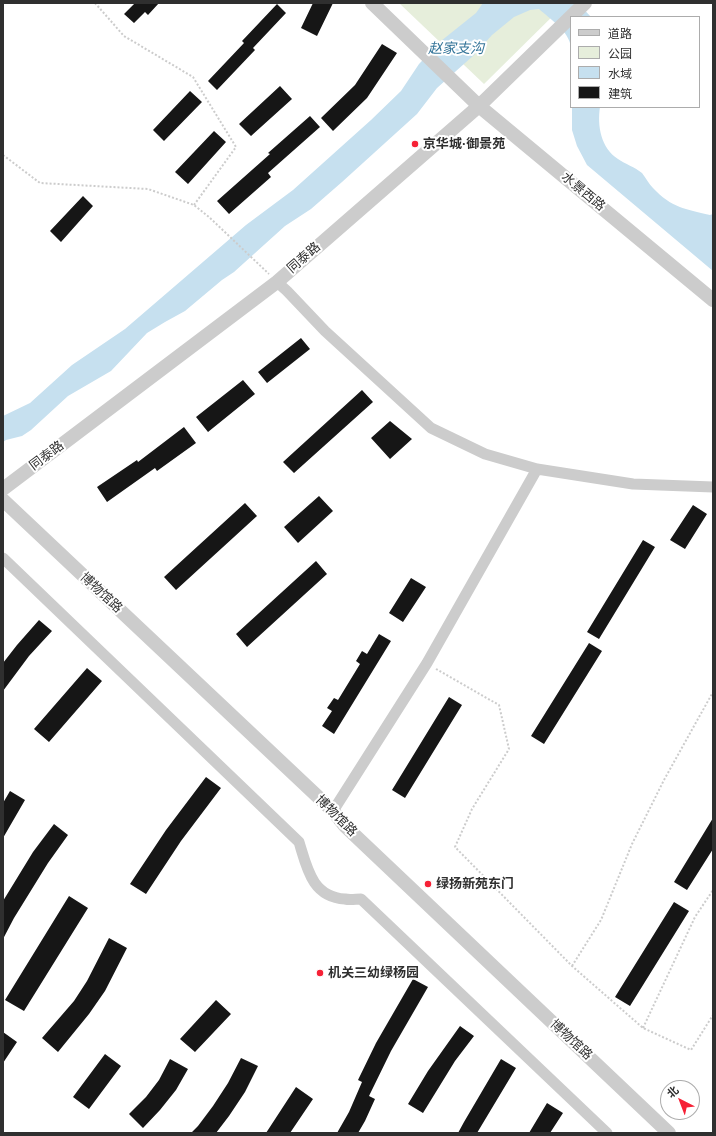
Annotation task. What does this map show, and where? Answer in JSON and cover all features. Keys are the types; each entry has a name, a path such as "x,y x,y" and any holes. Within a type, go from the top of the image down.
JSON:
{"street":[{"name":"水景西路","path":"372,3 479,106 713,300"},
{"name":"同泰路","path":"572,16 585,3"},
{"name":"同泰路","path":"3,489 277,282 479,106 570,18"},
{"path":"277,282 325,331 431,428 485,454 537,469 633,484 713,486"},
{"path":"332,812 427,664 537,469"},
{"name":"博物馆路","path":"3,500 669,1133"},
{"path":"3,558 299,842 308,873 317,887 329,895 344,899 361,899 607,1133"}],"path":[{"path":"95,3 124,36 194,77 236,147 194,205"},
{"path":"3,155 40,183 148,189 194,205 209,217 277,282"},
{"path":"427,664 499,705 509,749 472,809 455,847 572,966 643,1028 691,1050 713,1015"},
{"path":"572,966 601,920 632,844 664,780 713,692"},
{"path":"643,1028 695,918 713,890"}],"green space":[{"path":"399,3 566,3 484,84"}],"water":[{"name":"赵家支沟","path":"483,3 578,3 590,16 570,16 570,41 563,31 539,9 530,10 514,17 492,35 474,55 437,88 417,114 311,209 285,226 234,272 222,280 185,311 147,333 111,371 68,396 31,430 22,436 3,442 3,416 30,403 72,365 125,329 246,225 293,190 401,91 419,64 441,41 476,13"},
{"path":"572,108 600,108 600,129 604,143 612,154 642,173 650,185 666,200 679,207 710,215 713,214 713,271 587,165 577,146 572,130"}],"building":[{"path":"135,3 159,3 148,15 145,12 134,23 124,14"},
{"path":"313,3 333,3 317,36 301,28"},
{"path":"277,4 286,13 253,48 255,50 217,90 208,81 244,43 242,41"},
{"path":"382,44 397,53 367,98 333,131 321,118 355,85"},
{"path":"280,86 292,99 251,136 239,124"},
{"path":"190,91 202,102 164,141 153,130"},
{"path":"310,116 320,127 268,173 271,177 229,214 217,201"},
{"path":"214,131 226,142 188,184 175,172"},
{"path":"83,196 93,206 61,242 50,231"},
{"path":"301,338 310,349 267,383 258,372"},
{"path":"243,380 255,394 208,432 196,417"},
{"path":"362,390 373,402 294,473 283,462"},
{"path":"390,421 412,439 390,459 371,438"},
{"path":"184,427 196,443 157,471 155,468 107,502 97,487 137,460 138,462"},
{"path":"319,496 333,511 298,543 284,527"},
{"path":"245,503 257,516 176,590 164,577"},
{"path":"693,505 707,514 685,549 670,540"},
{"path":"643,540 655,547 599,639 587,632"},
{"path":"316,561 327,574 247,647 236,634"},
{"path":"411,578 426,587 403,622 389,613"},
{"path":"39,620 52,631 29,656 3,691 3,663"},
{"path":"379,634 391,641 334,734 322,726 332,711 327,708 334,698 338,700 360,664 356,661 362,651 367,654"},
{"path":"589,643 602,651 544,744 531,736"},
{"path":"87,668 102,681 49,742 34,729"},
{"path":"449,697 462,705 405,798 392,790"},
{"path":"206,777 221,788 181,841 146,894 130,884 166,830"},
{"path":"10,791 25,800 3,838 3,803"},
{"path":"713,818 713,849 687,890 674,882"},
{"path":"54,824 68,835 48,863 14,918 3,939 3,901 33,852"},
{"path":"69,896 88,908 24,1011 5,1000"},
{"path":"674,902 689,911 630,1006 615,997"},
{"path":"109,938 127,948 105,991 89,1014 58,1052 42,1038 74,1001 87,981"},
{"path":"413,979 428,987 391,1051 369,1096 375,1099 365,1121 358,1133 337,1133 349,1112 362,1082 358,1080 376,1043"},
{"path":"216,1000 231,1014 195,1052 180,1039"},
{"path":"460,1026 474,1036 455,1061 423,1113 408,1104 428,1071"},
{"path":"3,1032 17,1042 3,1063"},
{"path":"105,1054 121,1066 89,1109 73,1097"},
{"path":"241,1058 258,1066 245,1092 229,1116 216,1133 191,1133 213,1106 228,1083"},
{"path":"170,1059 188,1069 176,1090 143,1128 129,1114 146,1097 159,1080"},
{"path":"501,1059 516,1068 477,1133 458,1133 464,1122"},
{"path":"296,1087 313,1099 290,1133 266,1133"},
{"path":"547,1103 563,1113 550,1133 529,1133"}],"place":[{"name":"京华城·御景苑","path":"415,144"},
{"name":"绿扬新苑东门","path":"428,884"},
{"name":"机关三幼绿杨园","path":"320,973"}]}
